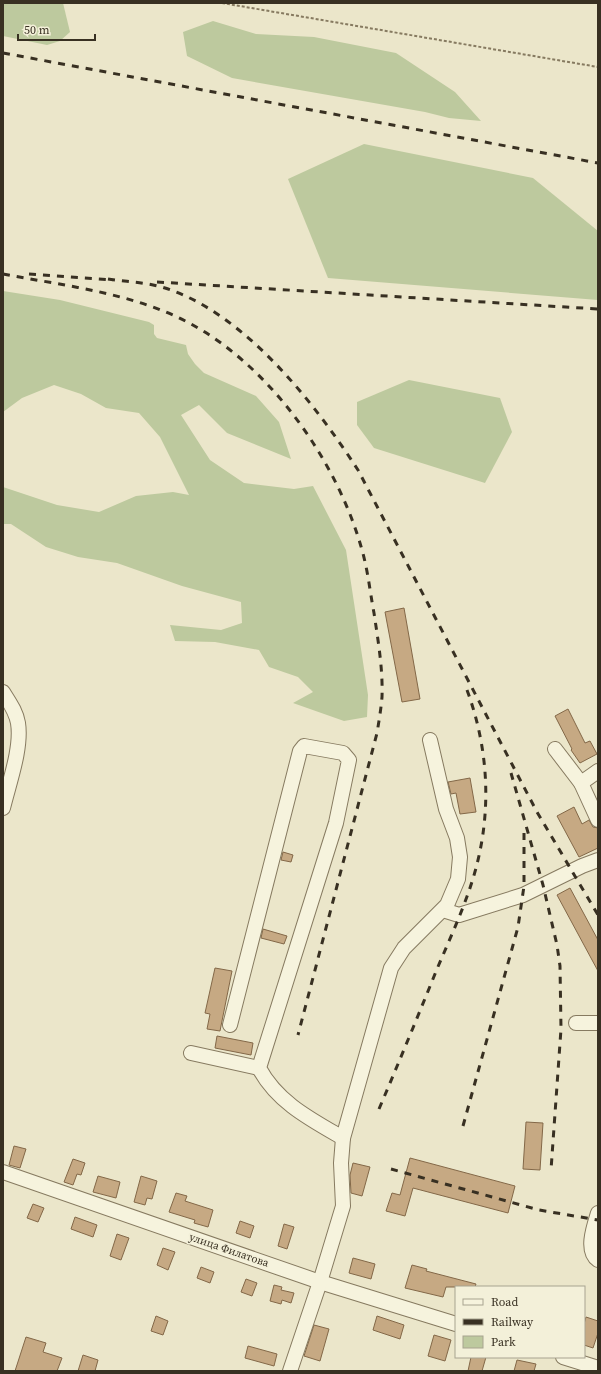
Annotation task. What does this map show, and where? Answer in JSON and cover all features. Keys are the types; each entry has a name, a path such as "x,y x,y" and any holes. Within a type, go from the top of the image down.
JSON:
{"street":[{"path":"3,692 13,708 18,722 19,735 3,808"},
{"path":"290,1371 320,1282 343,1206 341,1163 343,1138 391,968 404,948 443,910 455,889 460,857 456,831 446,809 430,740"},
{"path":"230,1025 300,751 304,746 343,753 349,760 338,816 259,1068"},
{"path":"555,749 581,784 598,820"},
{"path":"581,784 598,771"},
{"path":"443,910 459,914 523,895 582,866 598,860"},
{"path":"576,1023 598,1023"},
{"path":"191,1053 259,1068 270,1085 282,1098 310,1119 343,1138"},
{"name":"улица Филатова","path":"3,1172 320,1282 455,1324"},
{"path":"598,1213 591,1245 592,1253 598,1260"},
{"path":"566,1358 598,1368"}],"path":[{"path":"222,3 598,67"}],"green space":[{"path":"3,3 63,3 70,32 60,41 47,45 3,36"},
{"path":"213,21 256,34 314,37 396,53 455,92 481,121 449,118 425,112 232,78 187,56 183,32"},
{"path":"364,144 533,178 598,231 598,300 328,278 288,179"},
{"path":"3,291 60,300 149,322 154,325 154,334 157,338 186,345 188,354 204,373 256,396 279,422 291,459 227,433 199,405 181,415 210,460 244,483 294,489 313,486 346,550 368,695 367,717 344,721 293,703 313,692 298,677 269,667 259,650 215,642 175,641 170,625 221,630 242,623 241,602 182,586 117,563 78,557 46,547 11,524 3,524 3,487 57,505 99,512 136,496 173,492 189,495 160,437 139,413 106,408 81,394 54,385 22,398 3,412"},
{"path":"409,380 500,398 512,432 485,483 374,448 357,425 357,402"}],"building":[{"path":"404,608 420,699 402,702 385,612"},
{"path":"568,709 585,743 590,741 597,754 580,763 571,750 572,749 555,716"},
{"path":"470,778 476,812 460,814 456,793 451,794 448,782"},
{"path":"574,807 582,824 589,820 593,827 598,828 598,848 579,857 557,816"},
{"path":"283,852 293,855 291,862 281,860"},
{"path":"570,888 598,940 598,971 557,895"},
{"path":"263,929 287,936 284,944 261,938"},
{"path":"215,968 232,971 220,1031 207,1029 210,1014 205,1013"},
{"path":"217,1036 253,1043 251,1055 215,1048"},
{"path":"526,1122 543,1123 540,1170 523,1169"},
{"path":"14,1146 26,1149 20,1168 9,1165"},
{"path":"410,1158 515,1186 508,1213 413,1188 405,1216 386,1211 392,1193 400,1195"},
{"path":"73,1159 85,1163 81,1175 77,1174 73,1185 64,1182"},
{"path":"353,1163 370,1167 362,1196 351,1193 350,1175"},
{"path":"98,1176 120,1182 116,1198 93,1192"},
{"path":"141,1176 157,1181 152,1199 147,1198 145,1205 134,1202"},
{"path":"176,1193 187,1196 185,1201 213,1210 208,1227 194,1223 195,1220 169,1212"},
{"path":"33,1204 44,1208 38,1222 27,1218"},
{"path":"75,1217 97,1225 93,1237 71,1229"},
{"path":"240,1221 254,1226 250,1238 236,1233"},
{"path":"284,1224 294,1227 287,1249 278,1246"},
{"path":"117,1234 129,1238 121,1260 110,1256"},
{"path":"163,1248 175,1252 168,1270 157,1265"},
{"path":"353,1258 375,1264 371,1279 349,1273"},
{"path":"412,1265 427,1269 426,1271 476,1284 475,1286 446,1287 443,1297 405,1288"},
{"path":"201,1267 214,1272 210,1283 197,1278"},
{"path":"246,1279 257,1283 252,1296 241,1292"},
{"path":"274,1285 282,1287 281,1290 294,1293 291,1303 282,1300 281,1304 270,1301"},
{"path":"156,1316 168,1321 163,1335 151,1331"},
{"path":"377,1316 404,1325 400,1339 373,1330"},
{"path":"586,1317 598,1321 598,1333 593,1348 585,1345"},
{"path":"314,1325 329,1329 320,1361 304,1356"},
{"path":"434,1335 451,1340 445,1361 428,1356"},
{"path":"26,1337 46,1343 43,1352 62,1358 57,1371 15,1371"},
{"path":"248,1346 277,1354 274,1366 245,1358"},
{"path":"83,1355 98,1360 95,1371 78,1371"},
{"path":"471,1358 486,1358 482,1371 468,1371"},
{"path":"517,1360 536,1364 534,1371 514,1371"}],"railway":[{"path":"3,53 598,163"},
{"path":"3,274 99,292 146,305 169,313 191,324 221,343 249,366 274,392 298,421 319,452 337,484 351,517 364,558 374,613 381,665 382,702 377,733 298,1035"},
{"path":"29,274 113,280"},
{"path":"108,279 144,283 165,288 194,300 222,317 275,363 320,416 358,470 537,812 598,915"},
{"path":"157,282 598,309"},
{"path":"379,1109 463,906 476,868 481,845 486,800 485,778 480,733 467,690"},
{"path":"511,773 543,885 557,945 560,966 561,1029 551,1170"},
{"path":"463,1126 518,927 524,886 524,832"},
{"path":"391,1169 539,1210 598,1220"}]}
